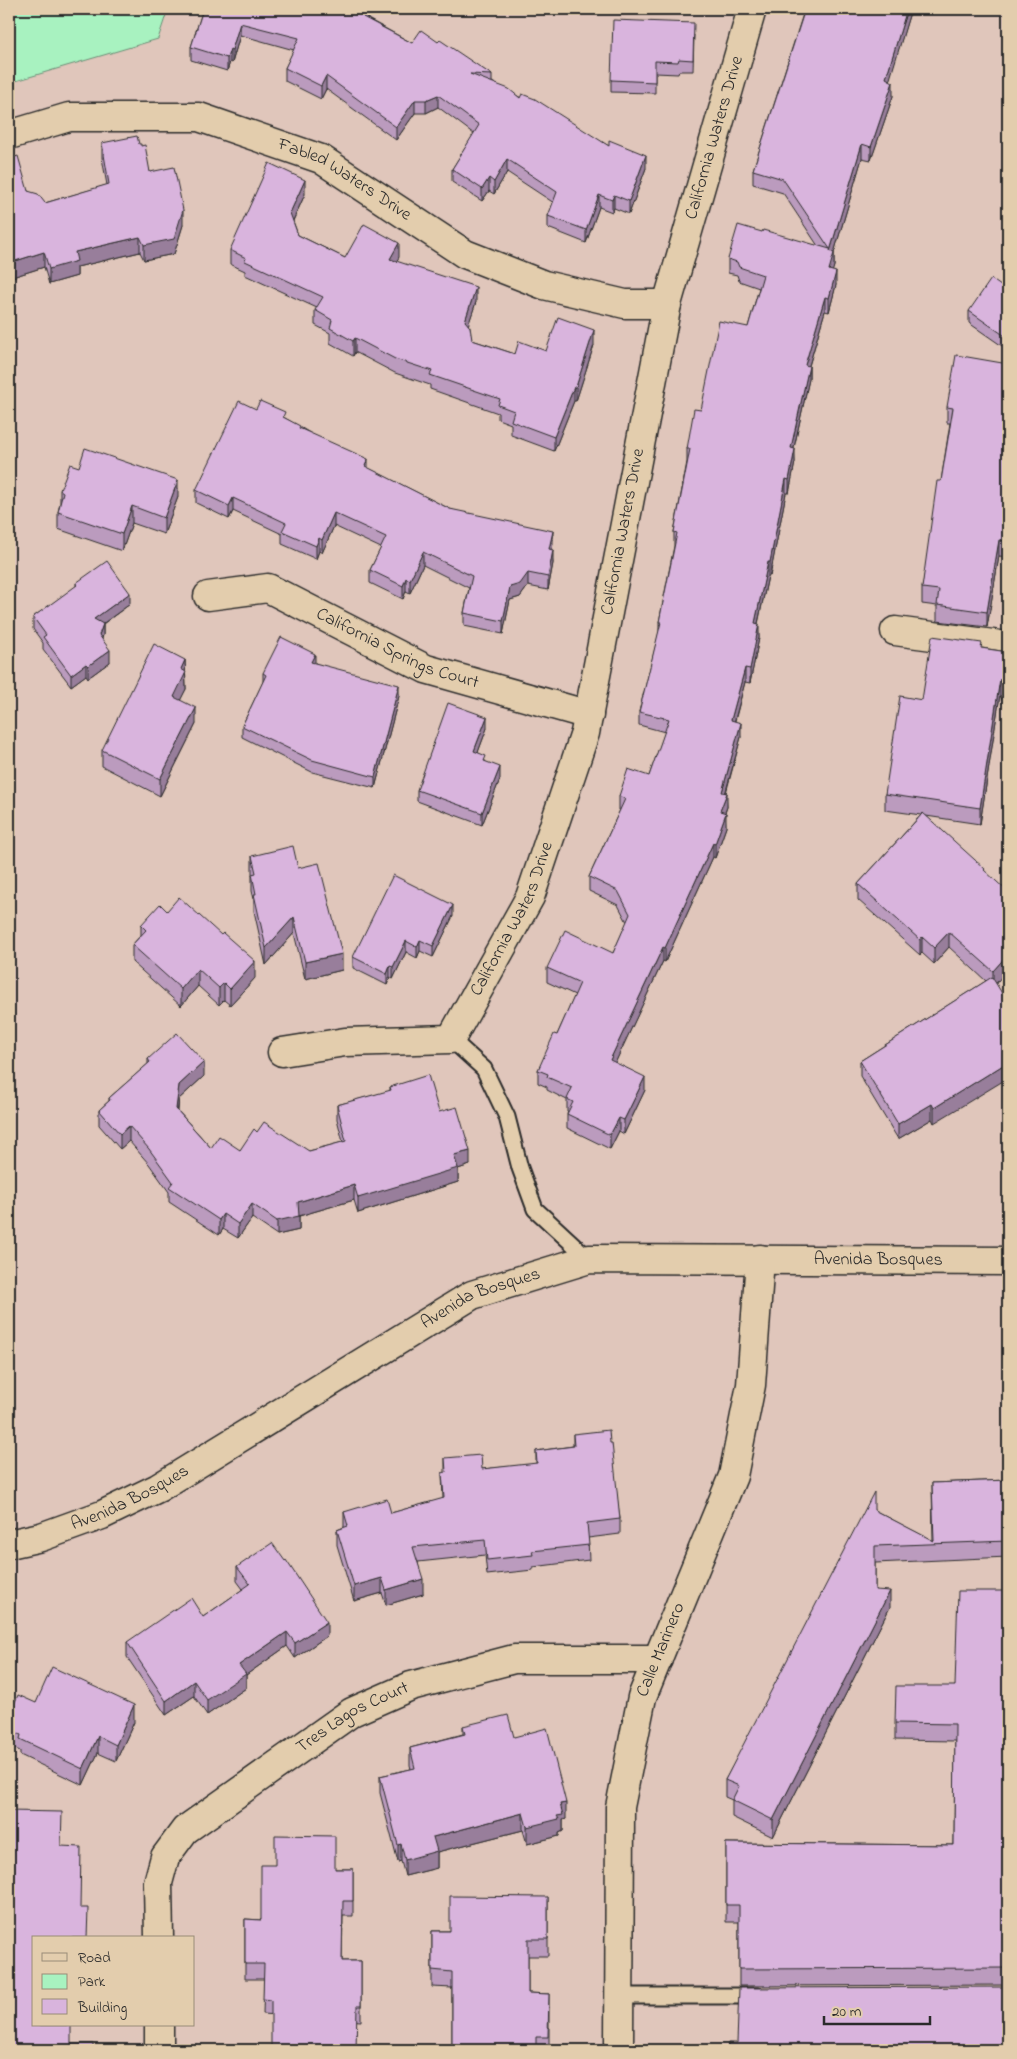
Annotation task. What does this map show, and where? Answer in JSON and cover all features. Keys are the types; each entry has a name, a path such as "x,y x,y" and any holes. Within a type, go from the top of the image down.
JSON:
{"street":[{"name":"California Waters Drive","path":"451,1038 530,897 585,733 667,304 752,9"},
{"name":"Fabled Waters Drive","path":"9,135 69,117 199,117 321,159 465,254 544,285 625,304 667,304"},
{"name":"California Springs Court","path":"208,596 268,588 426,669 589,715"},
{"path":"895,631 1008,646"},
{"path":"282,1052 345,1042 451,1038"},
{"name":"Avenida Bosques","path":"9,1544 42,1538 102,1514 158,1488 472,1296 589,1259 1008,1261"},
{"name":"Calle Marinero","path":"619,2050 620,1807 642,1697 733,1476 751,1385 760,1259"},
{"name":"Tres Lagos Court","path":"159,1936 158,1883 165,1857 186,1830 352,1712 411,1686 514,1659 658,1659"},
{"path":"159,2026 159,2050"}],"lane":[{"path":"451,1038 484,1069 507,1117 520,1168 535,1209 589,1259"},
{"path":"619,1996 769,1996"}],"green space":[{"path":"9,9 168,9 158,39 9,83"}],"building":[{"path":"203,9 366,9 363,17 412,43 421,30 438,42 440,40 492,75 470,74 509,89 520,98 522,94 535,99 609,146 609,140 646,155 629,201 614,195 612,200 599,195 586,230 548,216 557,192 507,159 494,182 489,178 482,189 452,169 479,125 438,95 426,100 415,100 396,127 326,76 321,86 285,68 299,38 240,23 232,50 230,49 227,58 191,47"},
{"path":"805,9 907,9 886,78 893,82 871,147 862,144 830,251 834,253 829,270 836,272 829,298 825,297 805,365 809,366 791,448 795,449 789,480 786,479 770,562 768,562 755,623 759,624 750,669 745,668 731,720 741,723 722,792 727,793 720,811 726,813 715,844 713,843 665,948 663,947 610,1060 645,1077 624,1120 619,1118 610,1135 567,1114 573,1102 567,1099 572,1088 547,1077 548,1074 538,1070 554,1034 557,1035 580,983 547,968 565,930 613,953 630,914 618,891 589,877 625,799 619,796 628,769 649,776 669,719 639,712 661,622 659,622 677,533 674,532 690,449 687,449 694,409 701,410 719,321 748,327 763,275 739,267 737,262 728,259 738,225 830,249 783,179 753,170"},
{"path":"613,20 694,23 693,60 679,59 678,62 655,61 655,82 611,80"},
{"path":"137,136 139,144 141,146 145,145 150,172 174,167 183,210 174,239 144,245 140,237 75,252 77,261 49,269 44,252 9,263 9,159 18,156 28,191 38,194 45,203 109,184 102,143"},
{"path":"269,163 305,180 290,213 298,235 345,258 364,224 399,243 390,259 476,287 465,321 470,327 472,340 515,354 519,341 546,351 558,317 594,330 576,387 574,387 554,437 511,421 514,411 498,405 500,399 430,375 432,371 395,359 355,338 353,341 330,328 332,320 315,310 323,297 245,261 246,258 230,250"},
{"path":"991,279 1008,291 1008,338 969,311"},
{"path":"956,355 1008,364 1008,542 999,540 987,612 937,605 939,590 922,588 937,481 941,481 953,408 947,407"},
{"path":"239,401 256,409 260,401 285,412 283,417 300,426 299,428 368,459 365,466 450,509 553,531 549,549 553,550 548,577 528,573 520,584 510,587 503,621 464,613 472,576 423,552 410,580 406,578 403,586 370,570 386,537 334,513 322,540 319,538 316,546 282,531 286,523 233,498 229,506 196,490"},
{"path":"85,448 178,480 164,518 132,506 122,534 58,512 63,492 60,490 70,464 79,467"},
{"path":"107,561 130,593 94,619 103,624 99,635 110,650 88,666 86,664 71,675 43,637 46,635 33,617"},
{"path":"932,636 982,643 981,648 1008,652 1008,701 1000,679 980,808 885,794 900,696 922,700"},
{"path":"281,637 315,654 311,662 399,685 375,777 312,760 242,726 266,675 263,673"},
{"path":"154,644 185,660 181,669 186,672 174,697 196,708 160,779 102,750"},
{"path":"448,703 487,717 474,751 486,756 484,761 500,767 482,813 417,790"},
{"path":"923,813 1008,892 1008,954 993,971 949,932 934,948 922,937 920,940 858,884"},
{"path":"293,846 298,868 319,863 342,954 305,962 294,917 266,948 254,894 256,894 252,874 256,873 252,856"},
{"path":"393,875 453,905 433,946 420,940 417,947 406,941 393,967 390,966 387,974 353,957"},
{"path":"179,897 221,935 223,933 255,961 230,989 224,983 219,988 198,969 181,989 132,945 146,930 141,925 160,904 167,911"},
{"path":"992,977 1008,1003 1008,1062 934,1108 932,1104 898,1124 860,1061"},
{"path":"177,1033 204,1062 179,1085 176,1109 211,1148 219,1136 240,1150 254,1129 257,1132 264,1122 309,1151 346,1141 337,1105 391,1090 390,1087 428,1075 439,1112 457,1107 470,1151 454,1155 458,1168 358,1198 354,1185 298,1202 299,1216 277,1221 252,1204 238,1224 223,1214 219,1220 169,1187 173,1182 149,1149 129,1126 120,1134 99,1110 110,1100 109,1098 150,1062 148,1059"},
{"path":"609,1430 620,1519 587,1523 589,1545 532,1551 533,1555 487,1560 485,1540 413,1547 423,1579 386,1590 382,1578 354,1586 337,1530 348,1526 344,1512 387,1499 391,1513 444,1498 442,1473 446,1472 445,1458 481,1455 482,1469 537,1463 536,1451 574,1446 573,1434"},
{"path":"1008,1480 1008,1541 875,1546 875,1590 890,1591 773,1820 732,1800 739,1786 725,1780 874,1492 874,1510 934,1541 932,1483"},
{"path":"272,1543 286,1560 327,1622 295,1643 287,1632 239,1665 246,1674 207,1700 194,1681 166,1701 127,1642 191,1598 203,1617 250,1584 237,1567"},
{"path":"958,1591 1008,1591 1008,1968 739,1969 739,1905 726,1905 726,1843 954,1845 955,1724 895,1723 896,1686 955,1686"},
{"path":"52,1667 134,1705 116,1745 98,1736 83,1769 20,1739 21,1735 9,1729 9,1716 18,1695 36,1703"},
{"path":"508,1715 514,1737 547,1728 566,1803 560,1804 563,1815 557,1816 559,1819 527,1827 523,1813 433,1837 437,1851 405,1860 401,1844 398,1845 380,1776 415,1768 410,1748 465,1734 463,1726"},
{"path":"9,1811 62,1812 61,1846 81,1847 80,1908 88,1908 87,1936 32,1936 32,2026 71,2026 71,2044 93,2044 93,2050 9,2050"},
{"path":"275,1835 335,1836 335,1869 353,1869 353,1901 343,1901 342,1961 361,1961 361,2006 357,2006 356,2050 271,2050 271,2000 263,1999 264,1964 245,1964 245,1919 261,1920 261,1865 275,1865"},
{"path":"450,1896 548,1897 548,1939 528,1939 528,1993 549,1994 548,2037 536,2037 536,2050 452,2050 452,1972 432,1970 432,1931 450,1931"},
{"path":"1008,1987 1008,2050 728,2050 728,2043 737,2043 739,1988"}]}
